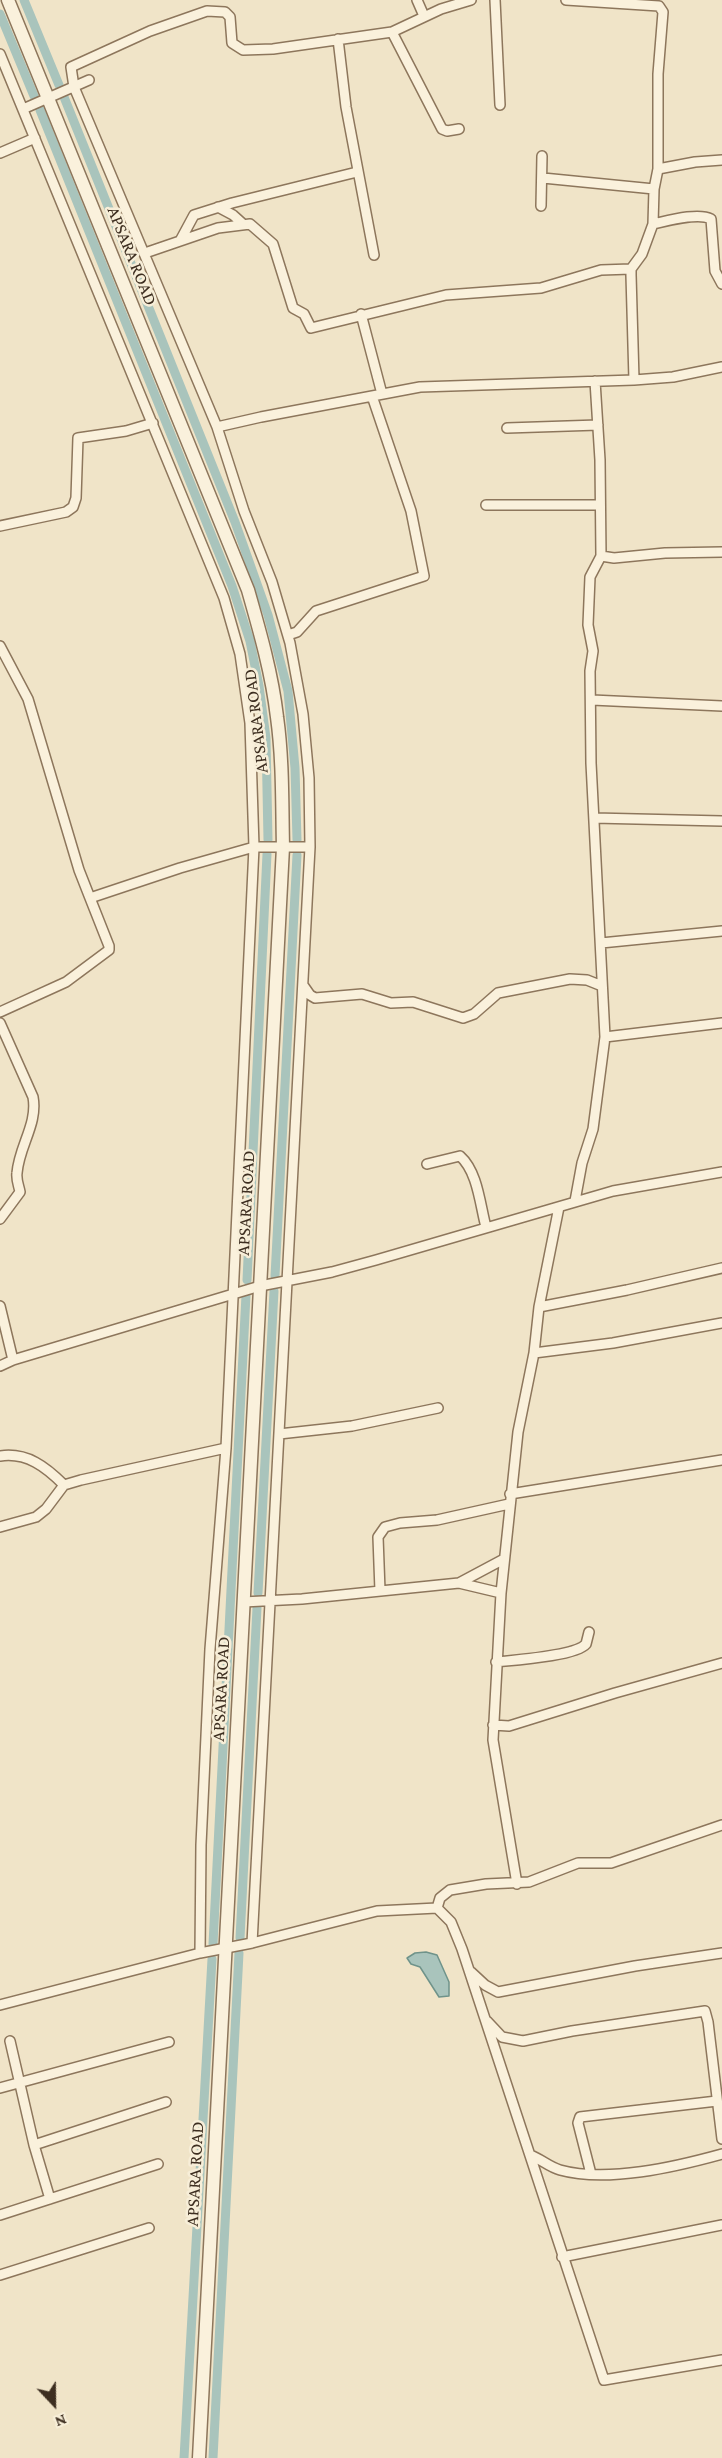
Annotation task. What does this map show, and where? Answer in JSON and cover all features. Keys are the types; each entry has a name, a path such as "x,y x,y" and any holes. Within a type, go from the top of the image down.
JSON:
{"street":[{"name":"APSARA ROAD","path":"8,0 248,590 265,649 278,717 283,847 199,2458"},
{"path":"417,0 424,16"},
{"path":"252,1943 310,847 309,778 303,714 288,635 272,582 244,511 217,427 74,87 71,67 150,31 207,11 225,12 230,17 232,43 243,50 273,49 392,32 424,16 471,0"},
{"path":"495,0 500,105"},
{"path":"566,0 662,8 658,84 658,170 654,189 652,224 642,254 631,268 634,380"},
{"path":"392,32 442,129 447,131 459,129"},
{"path":"338,39 346,107 374,255"},
{"path":"0,54 224,598 240,654 250,723 254,847 225,1448 210,1648 201,1845 200,1953"},
{"path":"23,109 89,80"},
{"path":"0,153 35,138"},
{"path":"542,156 542,206"},
{"path":"658,170 695,162 722,160"},
{"path":"180,241 194,215 357,172"},
{"path":"543,178 654,189"},
{"path":"218,207 233,215 243,224"},
{"path":"652,224 683,218 707,216 711,219 715,270 722,284"},
{"path":"145,253 218,228 250,225 273,244 293,308 304,314 311,328 446,295 485,290 541,288 601,270 631,268"},
{"path":"288,635 297,632 316,611 424,576 408,501 377,395 361,314"},
{"path":"217,427 429,386 634,380 673,377 722,367"},
{"path":"575,1201 594,1119 605,1037 594,818 590,671 593,651 588,625 590,582 593,569 601,556 595,381"},
{"path":"0,526 66,512 73,507 76,498 78,438 126,431 153,423"},
{"path":"507,428 598,425"},
{"path":"486,505 600,506"},
{"path":"601,556 614,558 665,553 722,552"},
{"path":"0,646 4,658 28,699 79,870 109,946 109,950 66,982 0,1012"},
{"path":"592,700 722,706"},
{"path":"594,818 722,821"},
{"path":"90,898 254,847 310,847"},
{"path":"601,943 722,931"},
{"path":"303,985 310,995 317,998 363,994 391,1003 413,1002 463,1018 474,1014 498,993 570,979 587,980 602,986"},
{"path":"0,1023 34,1104 33,1120 17,1170 20,1192 0,1219"},
{"path":"605,1037 722,1023"},
{"path":"427,1164 460,1156 465,1161 471,1169 486,1227"},
{"path":"0,1366 13,1360 260,1286 376,1260 575,1201 613,1191 722,1172"},
{"path":"516,1884 493,1740 496,1662 504,1559 518,1432 559,1207"},
{"path":"539,1307 722,1268"},
{"path":"0,1306 13,1360"},
{"path":"534,1353 613,1343 722,1323"},
{"path":"279,1434 352,1426 438,1408"},
{"path":"0,1527 30,1520 41,1514 64,1485 225,1448"},
{"path":"0,1456 27,1456 64,1485"},
{"path":"380,1591 378,1537 384,1527 400,1522 437,1520 510,1499 722,1460"},
{"path":"459,1583 504,1559"},
{"path":"243,1602 302,1599 459,1583 501,1593"},
{"path":"496,1662 539,1658 580,1649 586,1644 589,1632"},
{"path":"493,1725 509,1726 722,1663"},
{"path":"437,1908 440,1898 450,1890 486,1884 516,1884 542,1878 578,1863 599,1864 621,1860 722,1825"},
{"path":"0,2005 200,1953 252,1943 377,1911 437,1908 451,1922 470,1970 603,2380 722,2360"},
{"path":"470,1970 484,1985 498,1992 635,1966 722,1953"},
{"path":"484,2017 502,2037 523,2041 704,2010 708,2022 722,2139"},
{"path":"10,2041 34,2145 50,2199"},
{"path":"0,2088 169,2042"},
{"path":"591,2174 578,2123 580,2117 717,2101"},
{"path":"34,2145 166,2102"},
{"path":"530,2155 552,2168 591,2174 647,2170 690,2163 722,2154"},
{"path":"0,2215 158,2164"},
{"path":"562,2257 722,2225"},
{"path":"0,2275 149,2228"}],"water":[{"path":"426,1952 437,1955 449,1982 449,1996 439,1997 420,1967 411,1964 407,1958 415,1953"}],"waterway":[{"path":"24,0 59,85"},
{"path":"0,14 34,96"},
{"path":"64,97 235,522 268,615 288,691 295,768 297,840"},
{"path":"40,110 232,586 250,641 266,738 268,840"},
{"path":"247,1280 267,854"},
{"path":"275,1276 297,855"},
{"path":"258,1593 274,1291"},
{"path":"213,1944 246,1295"},
{"path":"240,1938 257,1608"},
{"path":"213,2458 239,1953"},
{"path":"184,2458 212,1959"}]}
